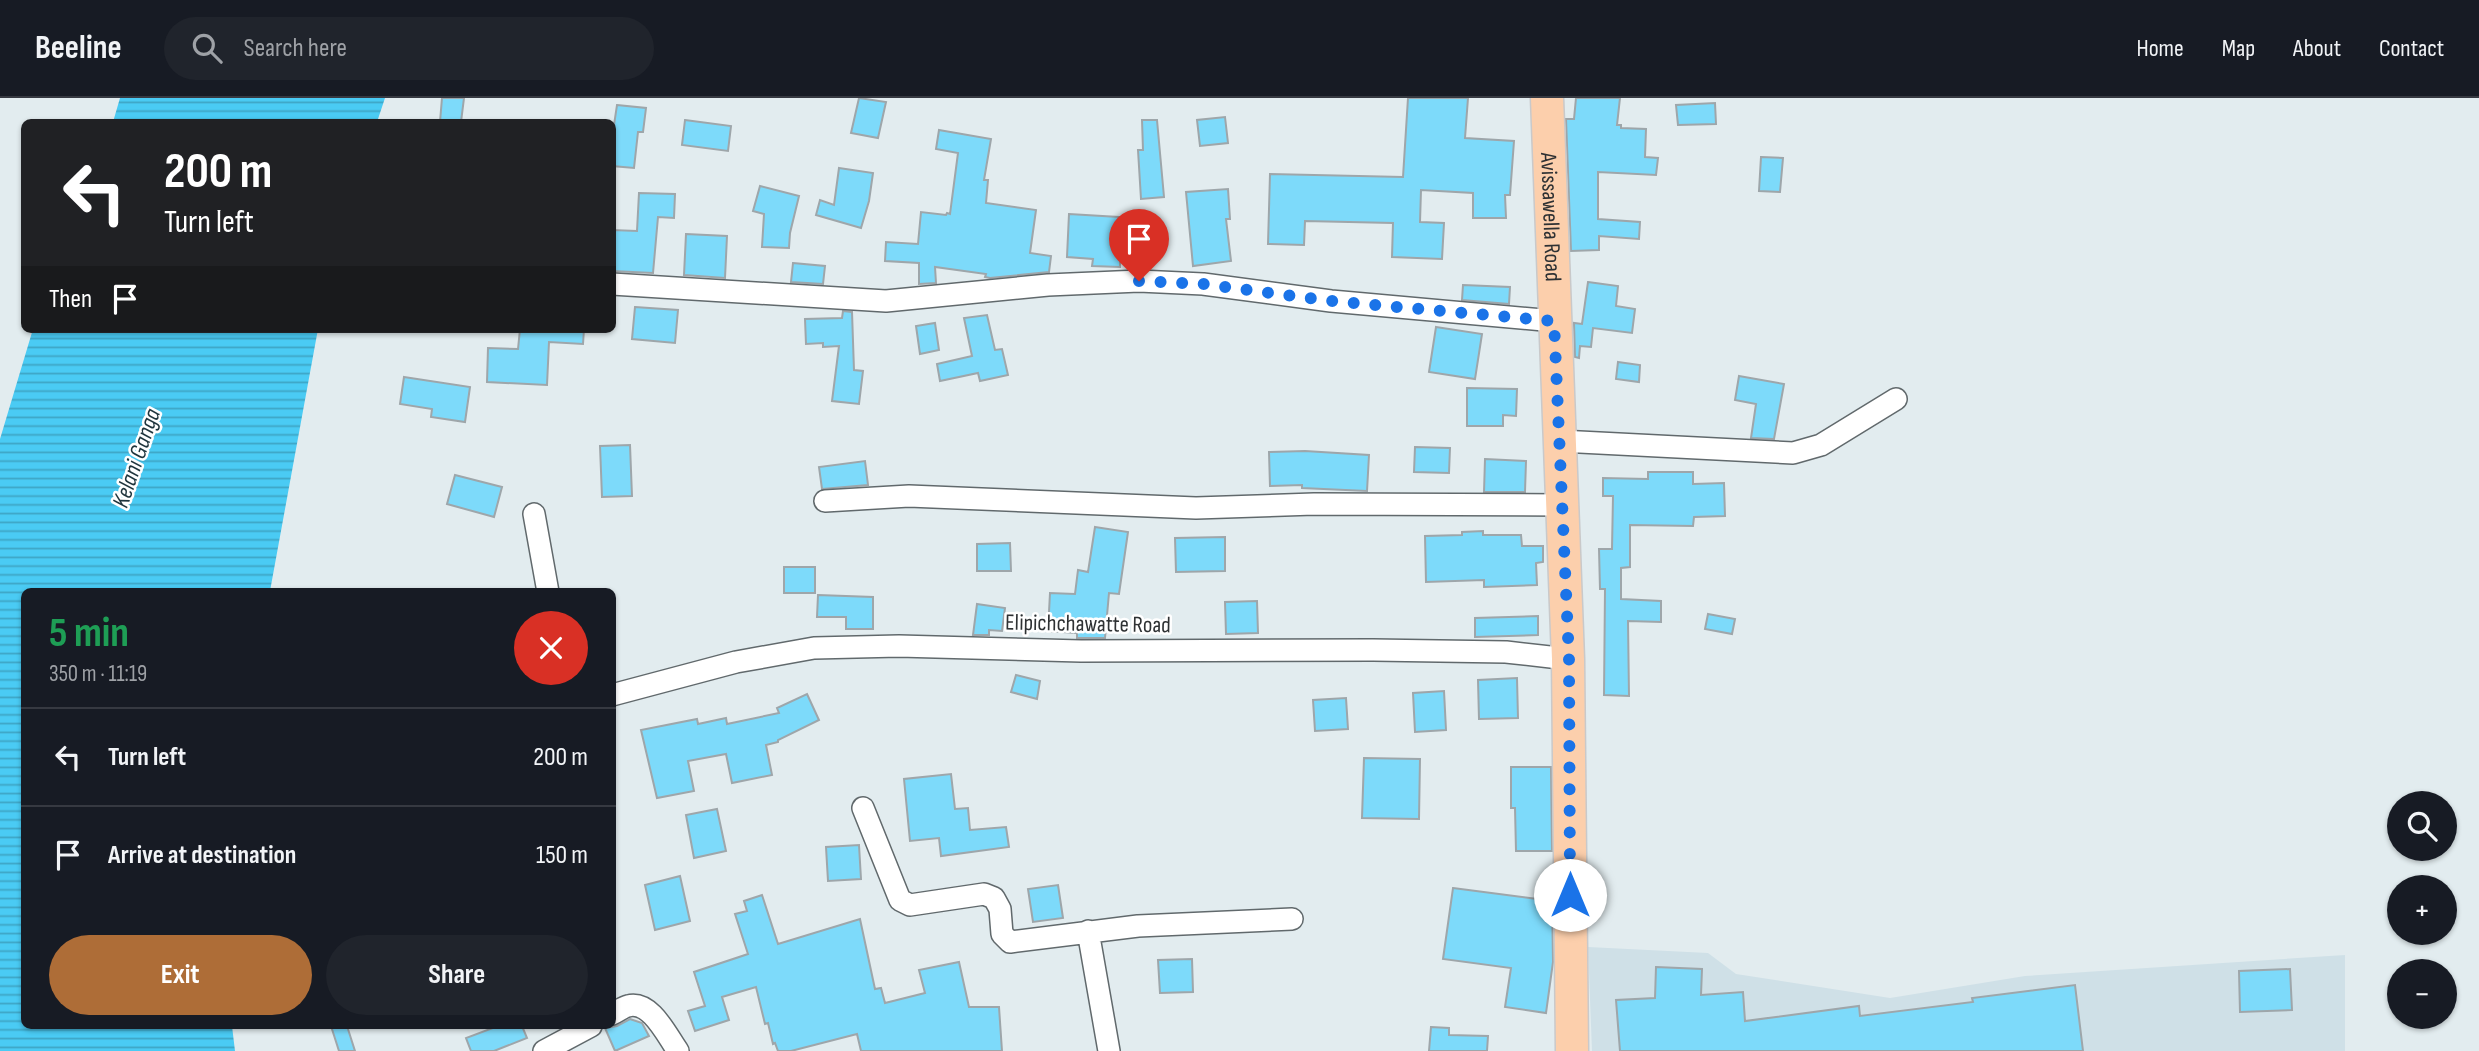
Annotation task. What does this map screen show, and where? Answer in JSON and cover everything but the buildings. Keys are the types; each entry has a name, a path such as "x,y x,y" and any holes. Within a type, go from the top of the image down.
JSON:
{"main road":[{"name":"Avissawella Road","path":"1547,98 1569,659 1572,1051"}],"street":[{"path":"616,284 886,301 1048,285 1139,281 1203,284 1331,301 1554,321"},
{"path":"1560,440 1793,453 1821,445 1896,399"},
{"path":"825,501 909,496 1196,508 1314,504 1563,506"},
{"path":"534,514 547,588"},
{"name":"Elipichchawatte Road","path":"616,694 736,662 814,648 898,646 1081,651 1506,652 1569,659"},
{"path":"863,808 900,900 910,905 985,894 994,898 1000,909 1002,934 1010,942 1138,926 1292,919"},
{"path":"1088,931 1109,1051"},
{"path":"616,1012 629,1005 642,1006 652,1014 678,1051"},
{"path":"544,1051 585,1029"}],"shaded area":[{"path":"1588,947 1708,953 1736,974 1890,998 2025,976 2345,955 2345,1051 1592,1051"}],"water":[{"path":"120,98 385,98 378,119 114,119"},
{"name":"Kelani Ganga","path":"32,333 317,333 271,588 21,588 21,1029 232,1029 235,1051 0,1051 0,439"}],"route":[{"path":"1139,281 1203,284 1331,301 1554,321 1569,659 1570,895"}]}
